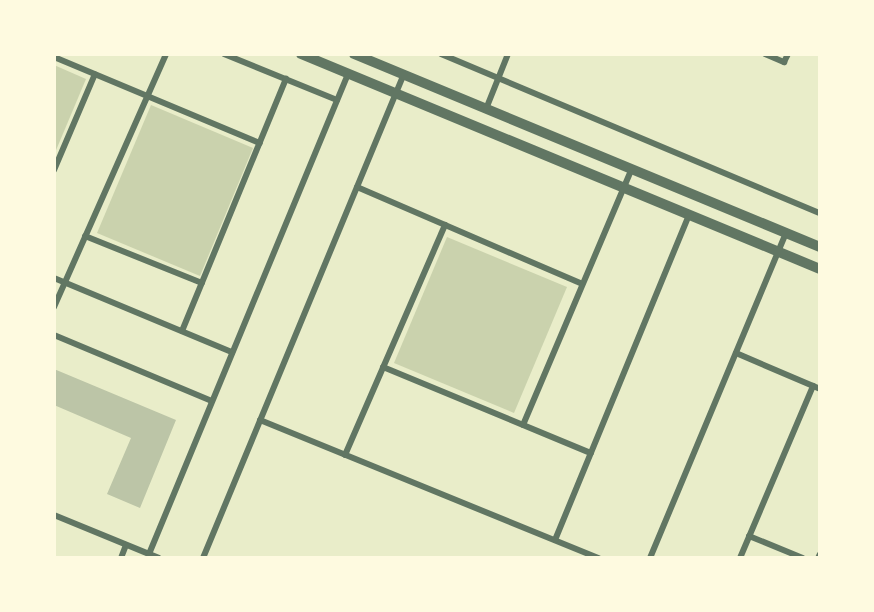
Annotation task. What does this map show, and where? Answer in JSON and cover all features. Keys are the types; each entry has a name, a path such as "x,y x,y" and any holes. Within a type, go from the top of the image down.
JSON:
{"street":[{"path":"54,307 166,54"},
{"path":"224,54 337,100"},
{"path":"300,54 820,269"},
{"path":"354,54 820,247"},
{"path":"441,54 820,213"},
{"path":"486,110 508,54"},
{"path":"765,54 784,62 788,54"},
{"path":"54,57 260,144"},
{"path":"149,554 348,74"},
{"path":"54,170 94,75"},
{"path":"202,558 403,76"},
{"path":"182,331 286,79"},
{"path":"523,425 580,283 631,170"},
{"path":"357,187 580,283"},
{"path":"555,540 689,215"},
{"path":"345,454 445,225"},
{"path":"650,558 786,233"},
{"path":"85,236 202,283"},
{"path":"54,278 232,352"},
{"path":"54,335 212,401"},
{"path":"736,353 820,389"},
{"path":"383,367 591,453"},
{"path":"740,558 813,386"},
{"path":"260,420 599,558"},
{"path":"54,515 159,558"},
{"path":"749,536 803,558"},
{"path":"121,558 126,544"},
{"path":"818,558 820,554"}],"green space":[{"path":"54,65 86,79 54,155"},
{"path":"151,105 253,148 200,276 97,233"},
{"path":"447,237 567,287 514,413 394,363"}],"building":[{"path":"54,369 176,420 140,508 107,494 131,438 54,405"}]}
